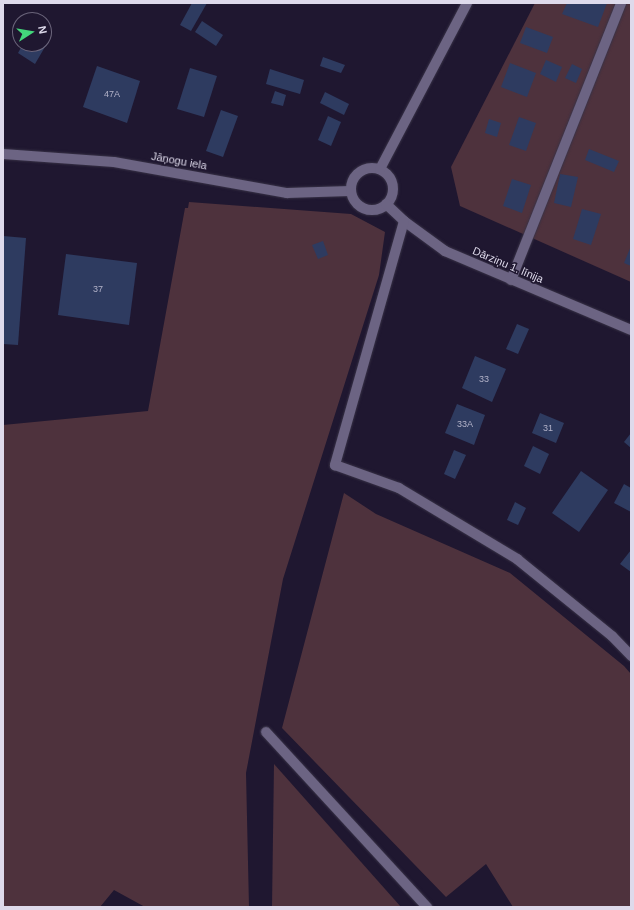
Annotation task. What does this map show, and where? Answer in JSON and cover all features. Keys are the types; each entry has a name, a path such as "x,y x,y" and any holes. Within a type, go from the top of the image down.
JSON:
{"street":[{"path":"380,169 467,3"},
{"path":"511,280 621,3"},
{"name":"Jāņogu iela","path":"3,154 114,162 287,193 350,191"},
{"path":"372,167 380,169 390,178 393,184 393,192 386,204 381,208 368,210 355,203 350,191 353,177 358,172 372,167"},
{"name":"Dārziņu 1. līnija","path":"386,204 404,221 446,251 631,330"},
{"path":"404,221 335,465 399,488 517,559 612,636 631,656"},
{"path":"266,732 427,907"}],"shaded area":[{"path":"535,3 631,3 631,282 460,206 451,167"},
{"path":"189,202 351,214 385,232 379,275 283,579 246,773 249,907 145,907 114,890 100,907 3,907 3,425 148,411 185,208 188,208"},
{"path":"344,493 376,514 510,573 624,666 631,674 631,907 513,907 486,864 446,897 282,728"},
{"path":"274,764 401,907 272,907"}],"building":[{"path":"192,3 207,3 191,31 180,25"},
{"path":"567,3 607,3 598,27 562,14"},
{"path":"202,21 223,35 216,46 195,32"},
{"path":"526,27 553,37 547,53 520,43"},
{"path":"19,52 42,52 35,64"},
{"path":"323,57 345,65 341,73 320,66"},
{"path":"546,60 562,67 556,82 540,74"},
{"path":"510,63 536,73 527,97 501,87"},
{"path":"572,64 582,69 576,83 565,78"},
{"path":"97,66 140,81 127,123 83,107"},
{"path":"190,68 217,76 204,117 177,109"},
{"path":"270,69 304,80 300,94 266,84"},
{"path":"275,91 286,95 283,106 271,103"},
{"path":"325,92 349,104 344,115 320,103"},
{"path":"221,110 238,116 223,157 206,151"},
{"path":"328,116 341,122 331,146 318,140"},
{"path":"519,117 536,123 526,151 509,145"},
{"path":"489,119 501,123 497,137 485,133"},
{"path":"589,149 619,161 614,172 585,160"},
{"path":"560,174 578,177 571,207 554,203"},
{"path":"512,179 531,185 522,213 503,206"},
{"path":"582,209 601,214 591,245 573,239"},
{"path":"3,236 26,238 18,345 3,344"},
{"path":"323,241 328,255 318,259 312,245"},
{"path":"631,246 631,266 624,263"},
{"path":"66,254 137,263 129,325 58,315"},
{"path":"517,324 529,329 518,354 506,349"},
{"path":"475,356 506,369 492,402 462,388"},
{"path":"457,404 485,415 474,445 445,433"},
{"path":"540,413 564,423 556,443 532,433"},
{"path":"631,433 631,448 624,442"},
{"path":"533,446 549,454 540,474 524,466"},
{"path":"454,450 466,455 455,479 444,474"},
{"path":"581,471 608,490 579,532 552,513"},
{"path":"624,484 631,488 631,512 614,503"},
{"path":"515,502 526,508 518,525 507,520"},
{"path":"631,550 631,572 620,564"}]}
